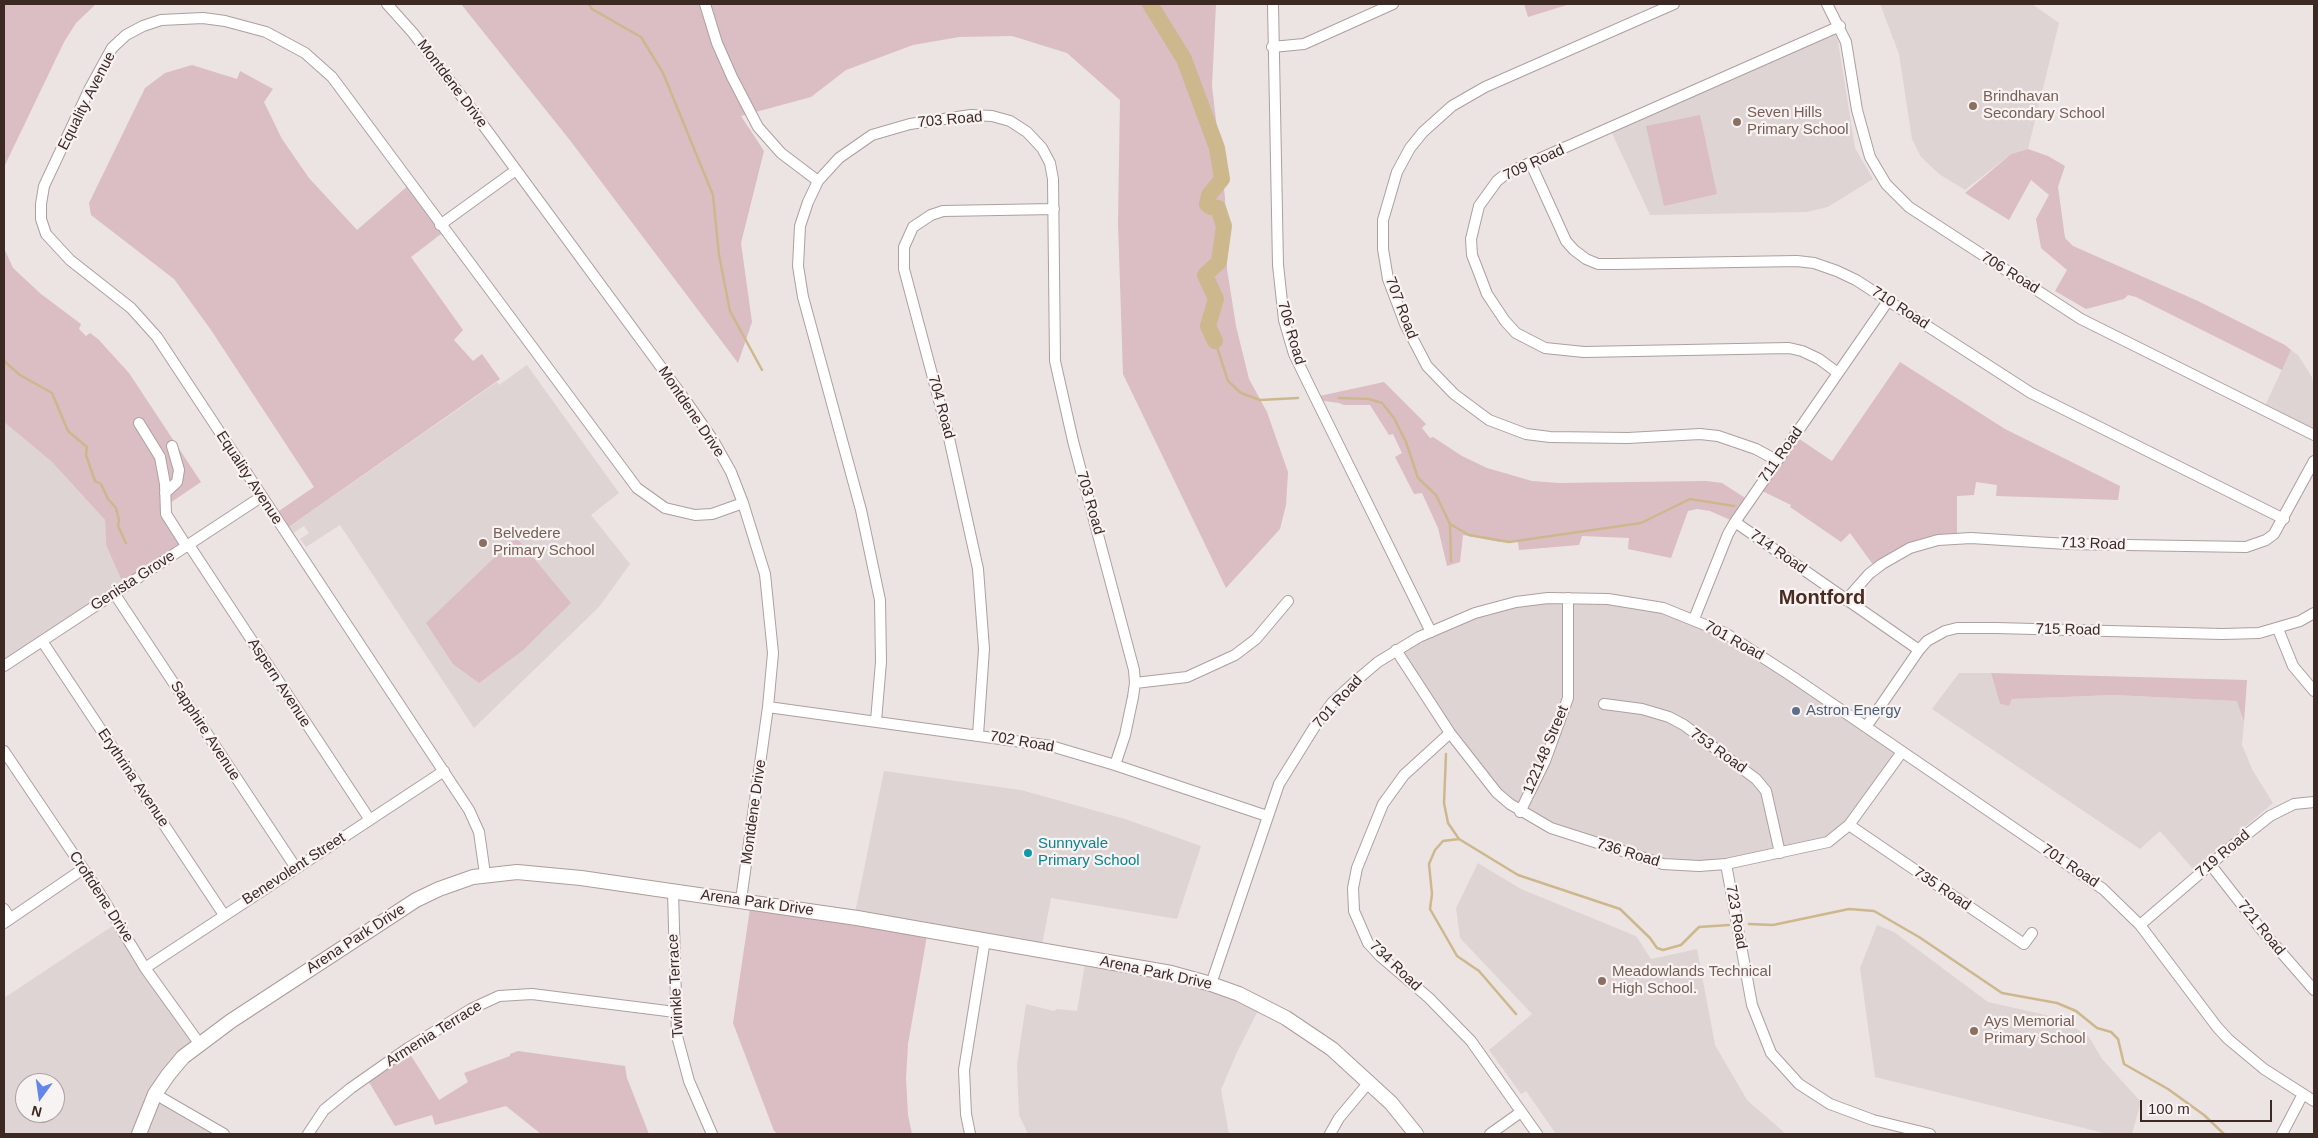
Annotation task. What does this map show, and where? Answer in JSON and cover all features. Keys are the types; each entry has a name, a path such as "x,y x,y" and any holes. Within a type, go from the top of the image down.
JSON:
{"street":[{"name":"Montdene Drive","path":"387,4 413,33 516,170 713,440 731,472 744,503 765,574 770,608 773,653 768,707 741,900"},
{"path":"706,4 717,43 758,127 781,154 818,181"},
{"name":"706 Road","path":"1273,4 1272,47 1278,265 1284,320 1294,354 1431,632"},
{"path":"1272,47 1304,44 1393,4"},
{"name":"707 Road","path":"1674,4 1485,87 1452,106 1424,132 1410,148 1397,172 1383,220 1383,249 1388,279 1405,324 1427,366 1454,394 1489,420 1526,434 1550,438 1628,438 1700,434 1718,436 1743,443 1776,460"},
{"name":"706 Road","path":"1828,4 1846,42 1857,110 1870,157 1886,184 1909,207 2081,319 2314,434"},
{"name":"Equality Avenue","path":"485,874 479,832 474,819 146,323 131,308 70,260 46,234 41,220 44,186 93,82 112,48 134,30 161,20 182,18 225,20 245,25 288,43 306,53 332,77 637,488 665,508 695,515 712,514 744,503"},
{"name":"709 Road","path":"1838,373 1819,359 1802,351 1789,348 1559,350 1532,343 1516,333 1505,321 1487,294 1472,255 1471,239 1479,206 1492,187 1507,173 1840,26"},
{"name":"703 Road","path":"876,721 881,662 880,600 861,510 803,297 798,266 800,226 818,181 838,158 872,135 910,124 971,115 992,116 1010,121 1026,132 1042,148 1050,163 1054,209 1055,361 1073,441 1131,652 1136,683 1125,735 1115,765"},
{"name":"710 Road","path":"1531,164 1566,241 1574,250 1592,261 1616,264 1755,261 1814,264 1856,280 2040,398 2284,518"},
{"path":"440,225 516,170"},
{"name":"704 Road","path":"978,735 984,649 978,570 949,438 904,269 904,247 913,227 930,215 942,211 1054,209"},
{"name":"711 Road","path":"1694,619 1728,534 1735,522 1776,460 1888,301"},
{"name":"Aspern Avenue","path":"139,423 160,457 166,514 370,820"},
{"path":"165,493 178,482 180,470 172,446"},
{"name":"713 Road","path":"1846,600 1869,574 1882,564 1910,548 1938,540 1971,538 2067,544 2246,547 2266,540 2274,534 2314,461"},
{"name":"Genista Grove","path":"4,666 261,497"},
{"name":"714 Road","path":"1735,522 1919,650"},
{"name":"Sapphire Avenue","path":"114,593 296,868"},
{"name":"701 Road","path":"1210,984 1267,816 1288,767 1324,714 1366,671 1396,650 1431,632 1494,607 1532,600 1568,598 1608,599 1664,608 1694,619 1747,647 2103,889 2140,925 2217,1027 2264,1070 2314,1101"},
{"name":"122148 Street","path":"1520,812 1545,761 1568,698 1568,598"},
{"path":"1136,683 1187,676 1235,655 1256,640 1288,601"},
{"name":"715 Road","path":"1866,727 1919,650 1937,635 1957,628 2222,634 2259,633 2300,622 2314,613"},
{"path":"2278,629 2293,666 2314,691"},
{"name":"Erythrina Avenue","path":"42,640 224,915"},
{"name":"736 Road","path":"1396,650 1450,733 1496,793 1520,812 1550,828 1663,864 1699,866 1726,864 1828,842 1849,825 1902,752"},
{"name":"753 Road","path":"1604,704 1651,710 1669,717 1762,784 1768,798 1780,853"},
{"name":"702 Road","path":"768,707 1052,746 1267,816"},
{"name":"734 Road","path":"1450,733 1404,775 1383,804 1357,868 1353,888 1354,911 1368,943 1440,1008 1471,1041 1537,1134"},
{"name":"Croftdene Drive","path":"4,751 83,869 145,968 199,1043"},
{"name":"Benevolent Street","path":"145,968 444,771"},
{"name":"719 Road","path":"2140,925 2210,864 2279,810 2299,803 2314,802"},
{"name":"735 Road","path":"1849,825 2024,944 2032,932"},
{"name":"723 Road","path":"1726,864 1752,1004 1771,1053 1799,1084 1830,1104 1873,1120 1930,1134"},
{"name":"721 Road","path":"2210,864 2266,935 2314,990"},
{"path":"4,908 7,921 83,869"},
{"name":"Arena Park Drive","path":"139,1134 155,1094 183,1057 199,1043 416,900 454,883 485,874 517,872 540,873 741,900 1171,973 1210,984 1286,1018 1332,1049 1370,1081 1416,1134"},
{"name":"Twinkle Terrace","path":"673,891 677,1036 689,1081 712,1134"},
{"path":"970,1134 966,1114 964,1070 985,940"},
{"name":"Armenia Terrace","path":"308,1134 315,1121 333,1101 408,1048 488,1000 509,994 532,994 675,1012"},
{"path":"1330,1134 1339,1118 1370,1081"},
{"path":"155,1094 224,1134"},
{"path":"2282,1134 2303,1094"},
{"path":"1490,1134 1521,1112"}],"shaded area":[{"path":"4,4 96,4 76,23 64,42 4,167"},
{"path":"461,4 1216,4 1212,86 1225,197 1227,269 1236,326 1249,379 1267,412 1288,472 1286,505 1280,529 1226,588 1123,374 1118,223 1120,100 1067,53 1012,36 959,37 913,45 846,70 811,97 741,116 764,151 741,243 752,322 738,363 569,139"},
{"path":"1524,4 1570,4 1528,17"},
{"name":"Brindhavan Secondary School","path":"1880,4 2032,4 2059,23 2028,149 2011,154 1965,190 1939,174 1921,157 1912,139 1899,54"},
{"name":"Seven Hills Primary School","path":"1833,29 1838,41 1855,148 1873,179 1828,207 1807,212 1650,215 1610,129"},
{"path":"192,65 237,79 240,71 273,89 264,102 282,139 309,178 357,230 410,184 445,231 411,257 463,330 454,340 473,361 482,354 500,379 283,531 273,515 314,487 211,330 174,279 91,215 89,203 145,88 165,73"},
{"path":"1700,115 1717,194 1664,206 1646,126"},
{"path":"2028,149 2048,156 2065,166 2058,187 2065,238 2073,246 2198,301 2285,345 2291,350 2282,370 2136,297 2128,295 2124,299 2086,309 2055,291 2067,270 2041,248 2036,219 2049,195 2031,180 2009,220 1965,193 2011,154"},
{"path":"4,248 13,268 41,294 81,324 79,329 86,336 90,333 98,339 129,373 201,482 167,505 187,546 124,586 106,545 105,520 52,462 4,422"},
{"path":"2291,350 2298,355 2312,377 2314,387 2314,435 2263,410"},
{"path":"1900,362 2005,429 2120,486 2118,500 1996,496 1997,485 1976,482 1974,495 1957,496 1957,535 1874,566 1850,533 1841,542 1790,507 1791,505 1758,489 1795,436 1832,461"},
{"name":"Belvedere Primary School","path":"527,365 619,493 591,515 630,564 599,607 474,728 340,525 306,547 300,539 309,533 304,526 293,533 289,527 497,382 499,385"},
{"path":"1384,382 1426,424 1422,428 1430,438 1433,437 1462,456 1487,468 1532,481 1558,483 1707,481 1722,483 1750,501 1735,522 1710,511 1697,509 1688,511 1671,558 1628,549 1629,538 1582,536 1579,545 1519,550 1518,542 1500,542 1463,535 1460,562 1447,566 1438,528 1422,493 1414,494 1395,457 1402,453 1393,434 1389,435 1370,405 1344,405 1317,400 1315,397"},
{"path":"4,422 52,462 105,520 106,545 124,586 4,666"},
{"path":"516,537 571,603 522,651 479,683 453,664 426,623"},
{"path":"1586,598 1694,619 1902,752 1850,825 1828,842 1680,867 1551,829 1496,793 1396,651 1494,608"},
{"path":"1959,673 1991,673 2000,704 2009,706 2012,699 2114,695 2238,701 2244,722 2242,745 2253,771 2273,803 2194,870 2160,831 2140,849 1932,709"},
{"path":"1991,673 2247,680 2244,722 2237,701 2114,695 2012,699 2009,706 2000,704"},
{"path":"884,771 1021,790 1125,819 1201,846 1177,919 1051,898 1041,950 854,918"},
{"name":"Meadowlands Technical High School.","path":"1478,863 1521,889 1636,936 1651,959 1697,949 1715,1045 1747,1100 1786,1134 1556,1134 1526,1091 1521,1094 1489,1050 1532,1014 1460,938 1456,908"},
{"path":"751,902 928,930 908,1044 906,1078 908,1115 912,1134 778,1134 774,1131 733,1023"},
{"path":"117,923 199,1043 156,1094 225,1134 4,1134 4,998"},
{"name":"Ays Memorial Primary School","path":"1877,925 1894,932 1988,1002 2046,1015 2072,1026 2089,1037 2102,1059 2141,1102 2132,1134 2108,1134 1875,1077 1860,968"},
{"path":"1086,958 1151,969 1261,1005 1237,1052 1221,1090 1229,1134 1028,1134 1019,1115 1017,1065 1026,1004 1054,1011 1057,1009 1077,1011"},
{"path":"518,1051 625,1066 627,1078 649,1134 541,1134 506,1106 435,1125 432,1115 395,1126 369,1082 410,1054 439,1100 468,1082 464,1073 510,1056 510,1054"}],"waterway":[{"path":"589,4 592,9 641,37 663,73 713,195 719,255 730,311 762,370"},
{"path":"1150,4 1184,59 1217,148 1222,179 1209,195 1207,204 1218,208 1224,226 1219,262 1205,275 1216,299 1208,326 1215,341"},
{"path":"1215,341 1228,381 1241,393 1260,400 1298,398"},
{"path":"4,361 20,375 52,393 68,431 87,447 86,455 95,481 101,484 108,499 116,508 119,520 118,526 126,543"},
{"path":"1339,398 1369,399 1382,403 1394,418 1406,442 1418,478 1436,495 1450,524 1451,561"},
{"path":"1450,524 1469,535 1509,542 1641,523 1690,499 1734,506"},
{"path":"1446,754 1444,803 1448,823 1459,839 1518,875 1620,909 1650,938 1657,948 1663,950 1681,945 1699,927 1729,925"},
{"path":"1459,839 1443,841 1435,850 1429,864 1432,894 1430,909 1457,956 1479,971 1516,1014"},
{"path":"1749,924 1773,925 1849,909 1874,911 1919,937 2002,993 2057,1003 2076,1011 2097,1028 2111,1032 2118,1039 2124,1064 2168,1089 2204,1115 2224,1134"}],"place":[{"name":"Brindhavan Secondary School","path":"1973,106"},
{"name":"Seven Hills Primary School","path":"1737,122"},
{"name":"Belvedere Primary School","path":"483,543"},
{"name":"Astron Energy","path":"1796,711"},
{"name":"Sunnyvale Primary School","path":"1028,853"},
{"name":"Meadowlands Technical High School.","path":"1602,981"},
{"name":"Ays Memorial Primary School","path":"1974,1031"}],"district":[{"name":"Montford","path":"1822,598"}]}
